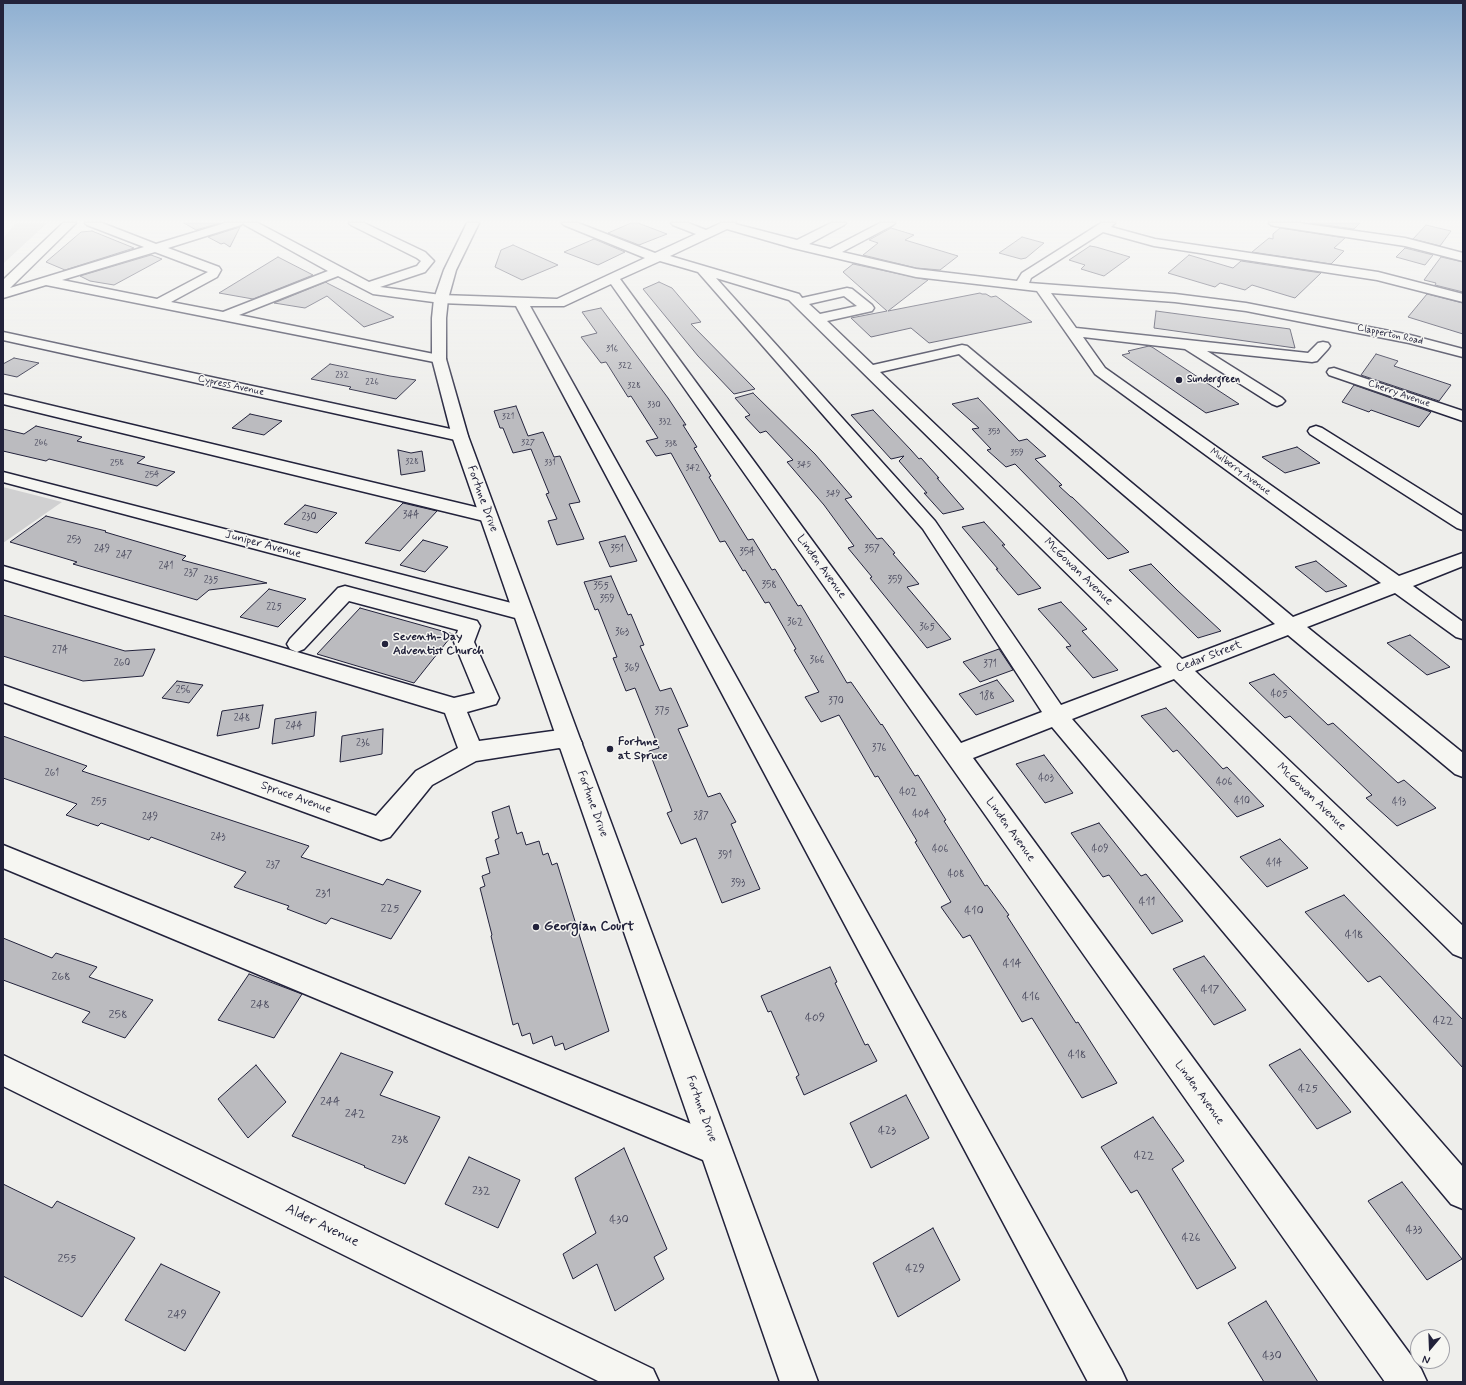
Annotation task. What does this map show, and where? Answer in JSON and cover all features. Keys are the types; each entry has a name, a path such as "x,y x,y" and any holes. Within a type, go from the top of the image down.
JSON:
{"street":[{"path":"3,294 24,288"},
{"path":"80,288 439,359"},
{"path":"159,303 188,288"},
{"path":"225,316 297,288"},
{"path":"369,288 373,290 441,299 559,303 592,288"},
{"name":"Fortune Drive","path":"445,288 441,299 439,318 439,359 460,436 799,1382"},
{"name":"Linden Avenue","path":"619,288 1408,1382"},
{"path":"719,288 929,525 1056,716 1463,1192"},
{"name":"McGowan Avenue","path":"763,288 794,297 800,302 1463,945"},
{"name":"Clapperton Road","path":"1038,288 1174,298 1246,306 1410,339 1463,353"},
{"name":"Mulberry Avenue","path":"1042,288 1046,296 1100,372 1463,632"},
{"path":"1422,288 1463,298"},
{"path":"800,302 847,292 867,308 817,319"},
{"path":"521,302 1108,1382"},
{"path":"1072,332 1312,358 1323,346"},
{"name":"Cypress Avenue","path":"3,336 460,436"},
{"path":"1188,345 1276,401"},
{"path":"869,370 962,349 1291,626 1463,767"},
{"name":"Cherry Avenue","path":"1334,372 1463,416"},
{"path":"3,399 488,516"},
{"path":"1316,431 1463,524"},
{"name":"Juniper Avenue","path":"3,477 523,613"},
{"name":"Cedar Street","path":"956,755 1463,559"},
{"path":"3,572 454,707 488,698 464,642 470,626 345,593 298,644"},
{"name":"Spruce Avenue","path":"3,693 381,829 424,778 471,752 560,739 570,743"},
{"path":"454,707 471,752"},
{"path":"3,856 715,1149"},
{"name":"Alder Avenue","path":"3,1070 640,1382"}],"shaded area":[{"path":"3,487 62,502 3,543"}],"building":[{"path":"228,288 281,288 253,299 219,293"},
{"path":"312,288 336,288 394,317 364,327 327,296 305,308 274,303"},
{"path":"646,288 672,288 701,322 691,324 755,389 734,394 698,356 643,289"},
{"path":"861,288 918,288 888,311 980,293 991,297 996,296 1032,322 929,343 911,328 871,337 851,318 887,311"},
{"path":"1237,288 1248,288 1245,290"},
{"path":"1261,288 1306,288 1295,298"},
{"path":"1446,288 1463,288 1463,292"},
{"path":"1427,294 1463,303 1463,334 1408,317"},
{"path":"601,308 668,398 686,425 683,425 697,447 694,448 711,476 709,477 748,540 753,539 772,570 775,569 798,606 801,605 847,683 851,682 881,725 882,724 915,776 918,775 946,820 944,821 985,886 987,885 1009,915 1007,916 1076,1023 1078,1022 1117,1083 1082,1098 1032,1018 1022,1022 970,935 963,938 941,907 951,902 915,842 917,841 878,776 875,777 839,715 821,722 805,697 819,692 794,650 796,649 769,602 765,603 725,541 720,542 671,453 656,456 646,441 658,438 631,396 628,397 606,362 601,363 581,337 597,333 582,312"},
{"name":"Sundergreen","path":"1156,311 1290,329 1295,348 1154,328"},
{"name":"Sundergreen","path":"1149,346 1239,404 1206,413 1122,355 1130,353 1128,351"},
{"path":"1376,354 1398,361 1394,366 1451,385 1439,401 1361,375"},
{"path":"14,358 39,363 17,377 3,374 3,364"},
{"path":"330,364 416,380 396,399 349,389 351,387 311,379"},
{"path":"1354,385 1431,412 1419,427 1371,410 1369,412 1342,402"},
{"path":"753,393 815,454 852,497 845,499 877,539 882,538 895,553 893,554 919,584 907,587 951,639 927,648 870,578 872,577 848,548 854,546 824,505 787,462 793,460 766,431 760,433 745,417 750,415 735,398"},
{"path":"978,398 1019,441 1027,439 1046,456 1035,459 1062,485 1059,486 1129,552 1108,559 1015,464 1006,467 987,450 991,449 972,429 979,428 952,404"},
{"path":"516,406 528,436 543,432 554,457 560,456 580,502 569,504 584,539 557,545 548,521 557,519 546,494 549,493 531,449 513,453 503,428 500,428 494,411"},
{"path":"873,410 919,459 921,458 964,509 943,514 924,493 927,493 899,461 904,456 891,459 851,415"},
{"path":"250,414 282,421 264,435 232,428"},
{"path":"36,426 82,437 77,441 145,457 137,463 175,472 157,486 49,459 46,461 3,451 3,429 24,434"},
{"path":"1297,447 1320,463 1285,473 1262,457"},
{"path":"398,450 411,453 422,451 425,471 401,475"},
{"path":"403,503 437,511 400,551 365,543"},
{"path":"305,505 337,513 317,533 284,524"},
{"path":"46,516 106,531 105,532 186,556 182,560 267,583 209,590 197,600 73,564 77,562 10,542"},
{"path":"984,522 1005,545 1002,545 1041,588 1018,595 962,527"},
{"path":"625,536 637,561 610,567 599,542"},
{"path":"423,540 448,547 425,572 400,565"},
{"path":"1316,561 1347,586 1326,592 1295,567"},
{"path":"1151,564 1221,631 1198,638 1129,570"},
{"path":"611,576 628,615 631,614 644,645 640,646 660,691 671,688 688,726 678,729 708,797 720,793 736,822 731,824 760,889 722,903 696,838 681,844 667,813 672,811 649,751 659,748 635,688 626,691 613,658 617,657 598,609 595,610 584,582"},
{"path":"269,589 306,599 278,627 240,617"},
{"path":"1061,602 1087,629 1082,631 1118,670 1093,678 1066,647 1071,646 1038,609"},
{"path":"360,608 453,634 414,683 317,654"},
{"path":"3,615 125,651 155,649 143,676 83,681 3,656"},
{"path":"1410,635 1450,667 1427,675 1387,643"},
{"path":"999,649 1013,670 980,682 963,662"},
{"path":"1274,674 1328,725 1333,723 1398,783 1404,780 1436,808 1397,826 1366,798 1372,795 1290,716 1285,718 1249,683"},
{"path":"997,680 1014,701 976,715 959,694"},
{"path":"177,681 203,685 189,703 162,698"},
{"path":"263,705 259,728 217,736 222,711"},
{"path":"1166,708 1223,769 1227,767 1264,806 1237,817 1177,750 1173,752 1141,716"},
{"path":"316,712 314,736 272,744 275,719"},
{"path":"383,729 382,754 340,762 342,736"},
{"path":"3,736 87,766 82,771 309,846 301,857 383,885 387,879 421,891 391,939 331,918 326,924 287,909 289,906 234,887 246,872 151,837 149,840 101,823 98,826 66,815 77,804 3,778"},
{"path":"1044,755 1073,793 1045,803 1016,764"},
{"name":"Georgian Court","path":"509,806 517,834 522,832 526,845 539,841 543,855 548,853 552,865 557,863 609,1031 565,1050 563,1043 555,1046 552,1036 533,1044 530,1033 522,1036 518,1023 513,1025 491,936 480,888 485,886 482,876 490,873 486,858 499,854 495,840 499,838 492,812"},
{"path":"1099,823 1141,876 1146,874 1183,921 1152,934 1109,875 1103,877 1071,833"},
{"path":"1280,839 1308,868 1267,887 1240,857"},
{"path":"1344,895 1463,1020 1463,1068 1380,976 1368,982 1305,912"},
{"path":"3,938 52,958 56,953 97,967 89,977 153,1000 125,1038 82,1022 90,1012 3,980"},
{"path":"1204,956 1246,1010 1214,1025 1173,969"},
{"path":"830,967 837,982 835,983 865,1045 868,1044 877,1061 804,1095 796,1077 799,1075 771,1011 768,1012 761,996"},
{"path":"249,974 302,994 274,1038 218,1020"},
{"path":"1300,1049 1351,1112 1317,1129 1269,1065"},
{"path":"341,1053 393,1072 380,1095 440,1117 405,1184 292,1136"},
{"path":"256,1065 286,1102 248,1138 218,1099"},
{"path":"906,1095 929,1138 871,1168 850,1123"},
{"path":"1153,1117 1184,1161 1172,1169 1236,1268 1197,1289 1137,1190 1131,1193 1101,1147"},
{"path":"624,1148 667,1249 654,1257 664,1279 615,1311 597,1264 573,1279 563,1254 596,1233 575,1178"},
{"path":"469,1157 520,1180 498,1228 445,1204"},
{"path":"1402,1182 1462,1259 1427,1280 1368,1201"},
{"path":"3,1184 52,1208 57,1201 135,1238 82,1317 3,1276"},
{"path":"933,1228 960,1280 898,1317 873,1263"},
{"path":"161,1264 220,1292 185,1351 125,1320"},
{"path":"1266,1301 1318,1382 1264,1382 1228,1323"}],"place":[{"name":"Sundergreen","path":"1179,380"},
{"name":"Seventh-Day Adventist Church","path":"385,644"},
{"name":"Fortune at Spruce","path":"610,749"},
{"name":"Georgian Court","path":"536,927"}]}
